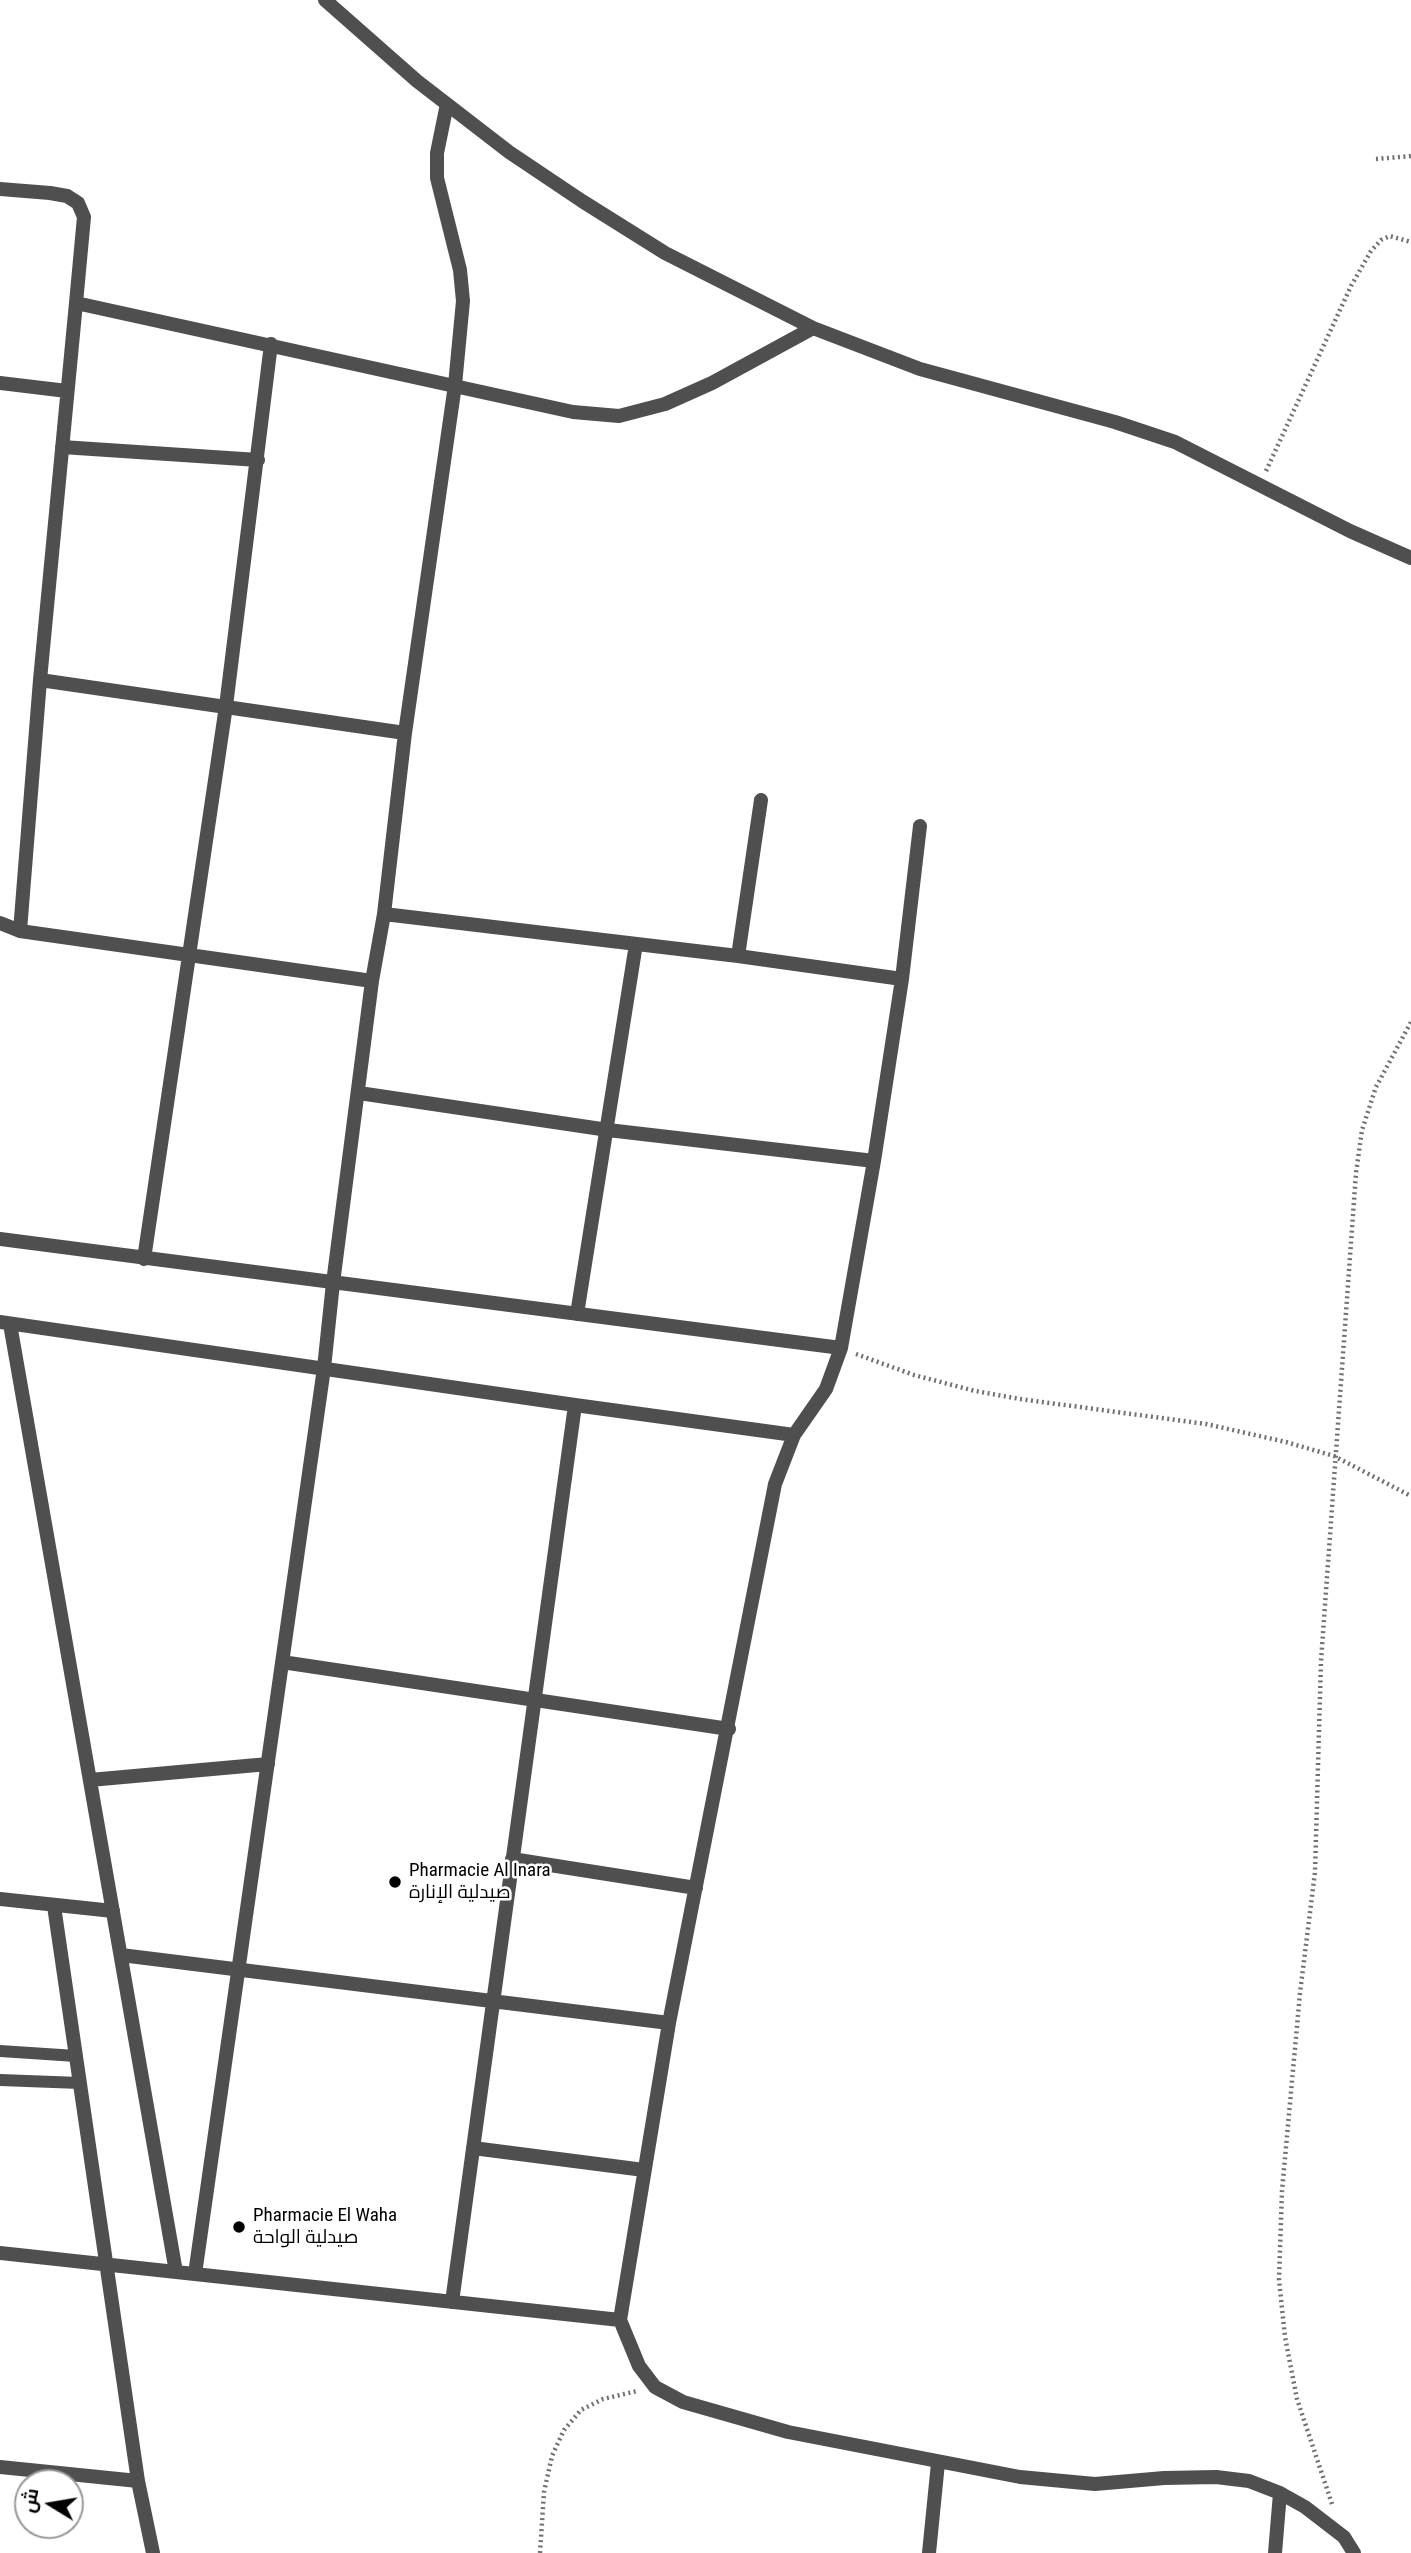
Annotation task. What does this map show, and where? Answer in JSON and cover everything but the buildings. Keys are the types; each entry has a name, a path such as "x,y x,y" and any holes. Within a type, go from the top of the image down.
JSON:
{"street":[{"path":"325,0 447,104 509,152 664,253 813,328 920,369 1115,422 1175,442 1350,531 1411,558"},
{"path":"195,2274 324,1368 372,981 384,914 405,733 454,385 463,301 460,270 437,178 436,153 447,104"},
{"path":"0,189 66,196 78,203 84,216 40,680 20,930"},
{"path":"76,303 573,412 619,416 665,404 712,383 813,328"},
{"path":"144,1259 226,706 271,344"},
{"path":"0,383 67,391"},
{"path":"62,447 258,460"},
{"path":"40,680 405,733"},
{"path":"738,956 761,800"},
{"path":"920,825 902,979 841,1348 826,1389 794,1434 775,1484 729,1729 669,2023 620,2320 639,2366 656,2387 682,2402 788,2432 1020,2477 1095,2484 1164,2478 1216,2477 1249,2481 1280,2493 1305,2507 1344,2537 1354,2553"},
{"path":"384,914 738,956 902,979"},
{"path":"0,923 20,930 190,957 372,981"},
{"path":"577,1314 636,944"},
{"path":"359,1093 608,1130 874,1161"},
{"path":"0,1239 841,1348"},
{"path":"176,2272 90,1780 5,1323 794,1434"},
{"path":"452,2302 575,1405"},
{"path":"282,1662 729,1729"},
{"path":"90,1780 268,1764"},
{"path":"512,1859 696,1888"},
{"path":"0,1899 113,1911"},
{"path":"54,1906 138,2481 152,2553"},
{"path":"121,1955 669,2023"},
{"path":"473,2148 644,2170"},
{"path":"0,2253 620,2320"},
{"path":"929,2553 938,2463"},
{"path":"0,2467 138,2481"},
{"path":"1275,2553 1280,2493"}],"lane":[{"path":"0,2051 76,2056"},
{"path":"0,2080 80,2083"}],"path":[{"path":"1376,159 1411,156"},
{"path":"1260,484 1351,286 1371,251 1381,240 1390,236 1411,242"},
{"path":"1344,2537 1314,2456 1297,2399 1285,2337 1279,2280 1282,2191 1291,2083 1315,1872 1321,1661 1355,1185 1362,1130 1376,1087 1411,1022"},
{"path":"841,1348 914,1375 975,1391 1206,1424 1334,1456 1411,1496"},
{"path":"540,2553 544,2492 552,2456 564,2430 581,2410 603,2399 656,2387"}],"place":[{"name":"Pharmacie Al Inara صيدلية الإنارة","path":"395,1882"},
{"name":"Pharmacie El Waha صيدلية الواحة","path":"239,2227"}]}
